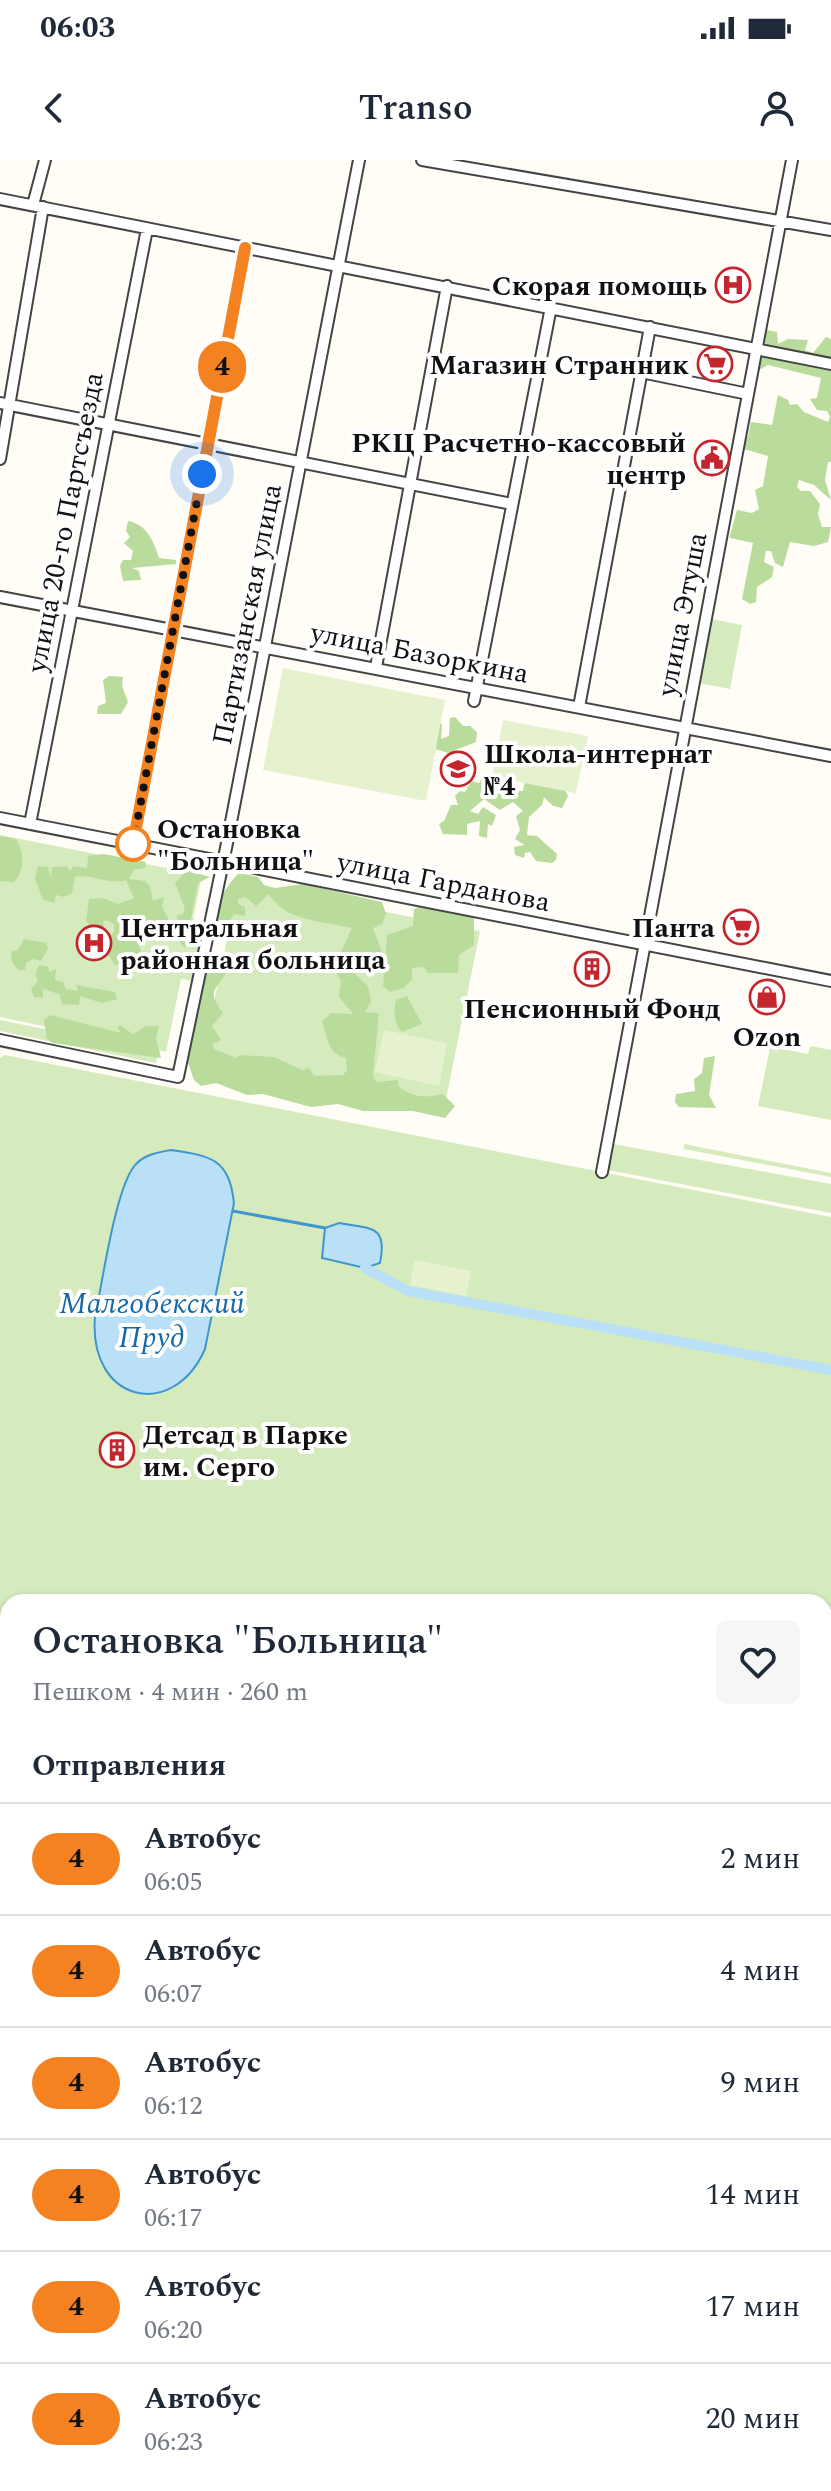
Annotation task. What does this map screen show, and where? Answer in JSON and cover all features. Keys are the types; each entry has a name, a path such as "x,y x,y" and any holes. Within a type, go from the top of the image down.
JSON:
{"street":[{"path":"0,459 5,404 45,160"},
{"name":"Партизанская улица","path":"0,1040 178,1077 223,862 336,266 359,160"},
{"path":"422,160 831,230"},
{"name":"улица Этуша","path":"602,1172 642,944 792,160"},
{"path":"0,199 831,364"},
{"name":"улица 20-го Партсъезда","path":"30,824 106,424 147,229"},
{"path":"133,844 245,248"},
{"path":"376,667 447,286"},
{"path":"474,701 551,307"},
{"path":"579,707 650,327"},
{"path":"641,372 748,394"},
{"path":"5,404 512,504"},
{"name":"улица Базоркина","path":"0,597 831,756"},
{"name":"улица Гарданова","path":"0,818 831,981"}],"green space":[{"path":"767,330 777,332 778,344 788,339 808,340 805,350 813,353 826,337 831,339 831,462 828,462 825,480 831,500 814,485 799,480 797,487 801,491 810,491 820,504 818,514 822,527 831,527 828,542 814,546 790,542 783,567 775,563 771,551 766,551 764,562 774,567 772,577 757,587 756,602 750,604 742,599 753,543 730,538 730,535 737,510 752,513 759,509 755,490 763,486 768,456 740,448 748,437 751,422 772,425 778,395 788,400 790,405 797,404 804,412 828,422 830,417 827,411 817,410 810,399 817,398 821,378 768,365 755,372 749,365 750,355 769,357 762,335"},
{"path":"128,521 145,530 159,558 176,560 176,564 132,568 139,571 141,580 123,581 120,566 123,560 131,560 133,551 124,543 130,537 126,531"},
{"path":"711,619 742,625 730,689 699,683"},
{"path":"283,668 445,700 426,801 263,770"},
{"path":"109,676 123,677 122,686 128,702 121,714 97,714 98,706 106,703 103,680"},
{"path":"455,717 463,726 470,726 477,732 476,742 448,753 429,747 437,722 442,724 441,739 449,736 450,718"},
{"path":"503,720 588,736 576,793 492,777"},
{"path":"485,775 496,790 500,786 494,775 512,779 515,791 523,791 525,781 564,788 568,796 562,808 553,806 544,797 542,805 529,817 527,835 537,836 557,854 556,860 552,863 536,861 530,852 525,853 524,858 515,855 514,847 525,845 515,839 520,830 516,816 523,811 513,802 500,810 484,799 470,811 478,814 483,807 496,815 492,826 488,824 487,838 479,836 480,821 467,824 467,835 443,834 439,824 444,821 451,805 458,805 455,796 460,791 465,792 471,781 479,783"},
{"name":"Центральная районная больница","path":"0,835 202,875 193,919 207,923 194,981 181,979 166,1052 0,1017"},
{"path":"0,836 16,839 21,849 22,867 14,882 0,881"},
{"path":"104,854 146,862 145,868 134,870 129,879 145,881 150,886 153,901 164,897 162,907 170,922 163,939 145,936 135,929 141,952 134,962 115,965 106,952 104,940 114,932 114,924 106,920 104,927 91,926 86,921 89,899 103,898 118,904 134,898 126,880 113,882 75,877 72,893 64,897 56,895 54,903 43,900 35,879 38,866 48,867 51,879 52,867 67,866 70,871 73,866 87,868 88,856"},
{"path":"187,870 210,877 198,883 185,949 178,939 177,915 183,914 185,909 175,883"},
{"path":"239,873 258,877 264,885 275,888 304,884 382,902 386,914 382,924 373,928 382,952 377,957 378,964 364,974 356,969 354,973 368,986 371,1002 365,1012 379,1013 373,1076 376,1082 398,1080 399,1087 415,1095 443,1094 455,1106 445,1118 413,1111 363,1111 338,1104 311,1107 263,1094 247,1095 216,1083 201,1086 194,1080 187,1060 207,960 218,960 226,972 214,994 223,1013 212,1026 221,1040 213,1044 214,1049 236,1058 240,1055 274,1057 302,1070 309,1068 314,1076 343,1075 347,1070 346,1058 332,1049 322,1021 331,1013 353,1014 339,997 341,981 335,971 337,967 345,969 339,956 352,928 294,915 284,910 269,894 256,906 245,897 238,899 238,904 245,907 245,916 234,914 224,932 218,931 212,920 214,913 226,888"},
{"path":"239,882 480,931 444,1109 202,1060"},
{"path":"421,906 474,916 474,945 459,955 458,973 428,973 424,967 412,968 412,979 404,988 390,992 383,986 387,935 413,926 414,909"},
{"path":"24,939 46,943 48,948 41,961 33,959 26,963 25,970 18,970 12,962 11,951 18,950"},
{"path":"39,965 49,967 49,972 56,969 55,980 63,982 66,989 78,991 76,985 115,992 117,999 102,1003 80,996 79,1005 62,1004 59,994 43,989 43,998 34,997 31,989 38,981 35,975"},
{"path":"407,996 422,1024 402,1032 396,1022 395,1004 396,1000"},
{"path":"50,1015 121,1033 117,1028 120,1025 133,1034 146,1026 159,1026 156,1038 161,1058 52,1043 47,1039 44,1020"},
{"path":"0,1020 158,1052 156,1063 0,1031"},
{"path":"384,1030 447,1043 439,1086 375,1072"},
{"path":"772,1038 789,1041 788,1050 808,1054 810,1046 831,1050 831,1120 758,1106"},
{"path":"5,1055 831,1217 831,1594 0,1594 0,1058"},
{"path":"715,1056 709,1095 716,1108 679,1107 675,1102 676,1094 695,1091 694,1079 702,1073 704,1058"},
{"path":"613,1144 831,1184 831,1213 608,1170"},
{"path":"684,1144 831,1173 831,1177 684,1149"},
{"path":"414,1260 471,1271 466,1296 410,1285"}],"water":[{"name":"Малгобекский Пруд","path":"171,1150 216,1162 228,1177 234,1203 205,1349 191,1372 173,1387 154,1393 135,1392 118,1384 105,1368 96,1346 95,1317 116,1212 129,1174 145,1157"},
{"path":"339,1223 368,1228 379,1235 382,1250 380,1263 365,1268 322,1258 325,1228"}],"waterway":[{"path":"233,1211 325,1228"},
{"path":"365,1268 408,1291 831,1370"}],"bus line":[{"name":"4","path":"133,844 245,248"}],"place":[{"name":"Скорая помощь","path":"733,285"},
{"name":"Магазин Странник","path":"715,364"},
{"name":"РКЦ Расчетно-кассовый центр","path":"712,458"},
{"name":"Школа-интернат №4","path":"458,769"},
{"name":"Остановка \"Больница\"","path":"133,844"},
{"name":"Панта","path":"741,927"},
{"name":"Центральная районная больница","path":"94,943"},
{"name":"Пенсионный Фонд","path":"592,969"},
{"name":"Ozon","path":"767,997"},
{"name":"Детсад в Парке им. Серго","path":"117,1450"}],"route":[{"path":"133,844 202,474"}]}
